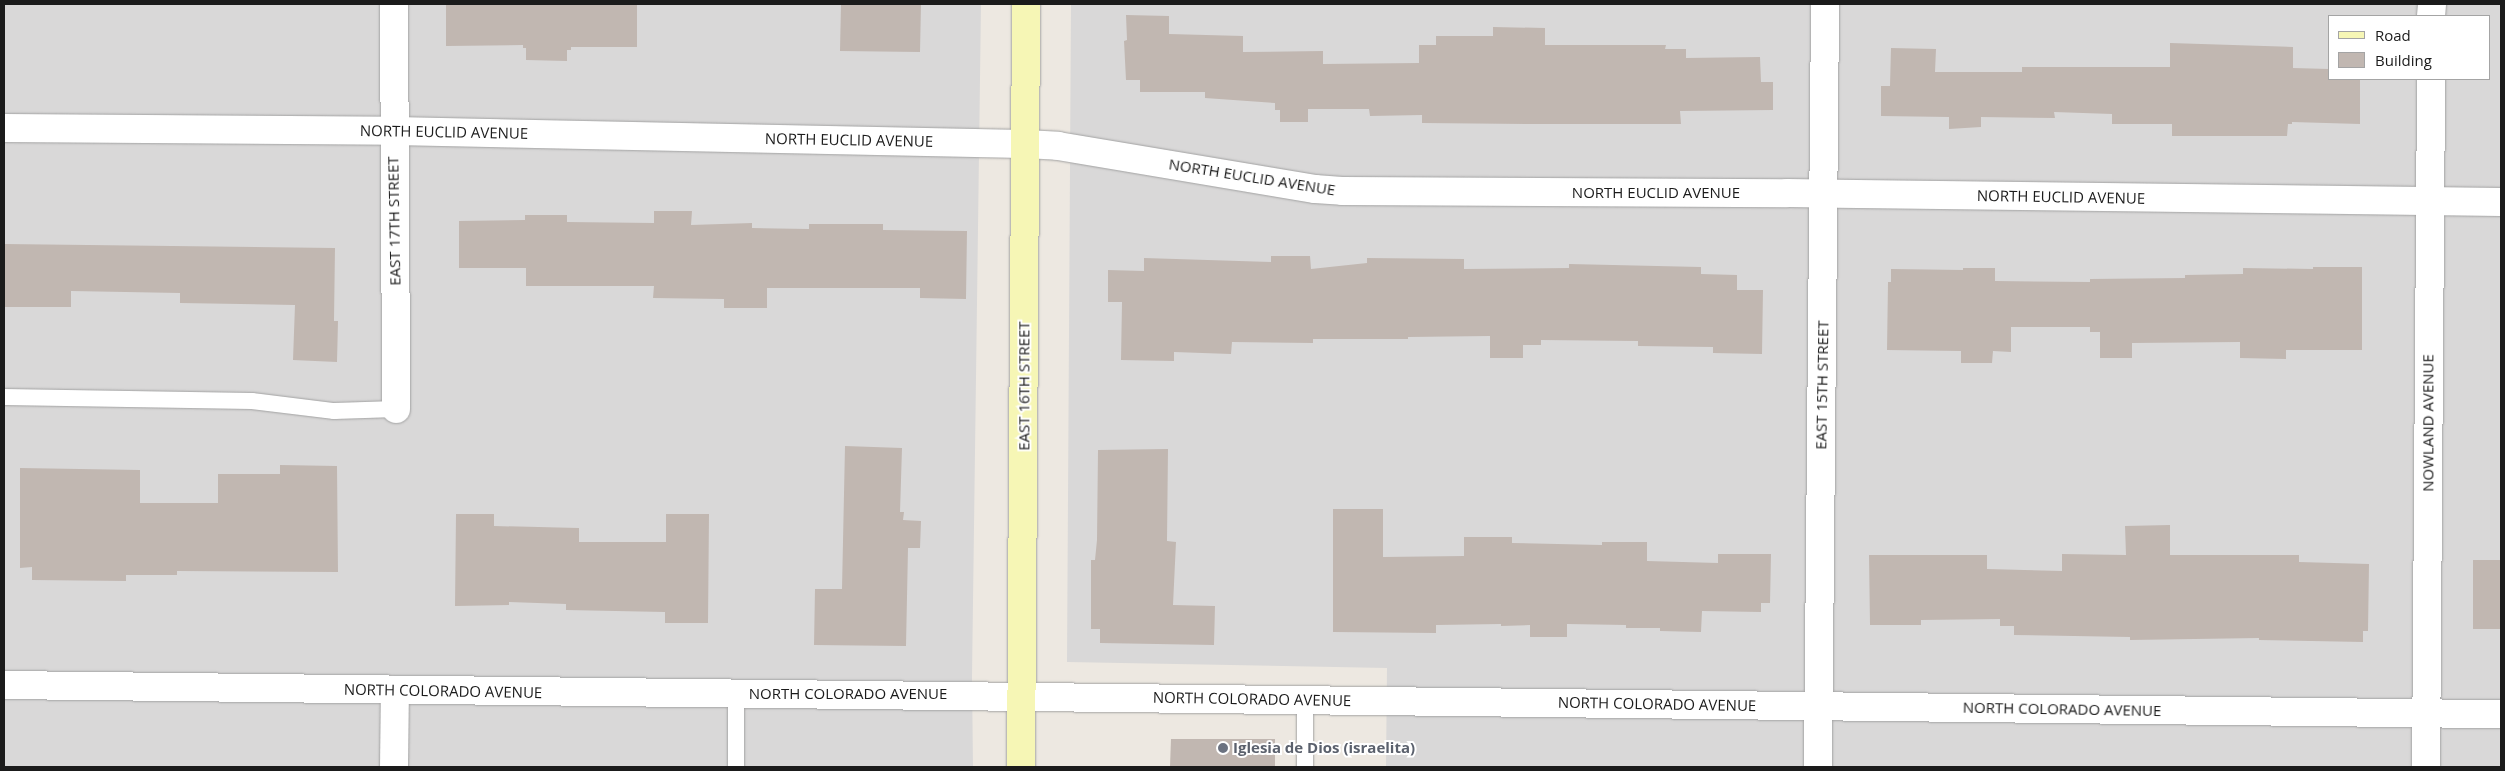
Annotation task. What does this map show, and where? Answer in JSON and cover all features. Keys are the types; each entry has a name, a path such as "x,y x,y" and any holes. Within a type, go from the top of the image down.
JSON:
{"main road":[{"name":"EAST 16TH STREET","path":"1021,767 1026,4"}],"street":[{"name":"EAST 17TH STREET","path":"394,4 396,409"},
{"name":"EAST 15TH STREET","path":"1818,767 1825,4"},
{"name":"NOWLAND AVENUE","path":"2426,767 2431,80"},
{"name":"NORTH EUCLID AVENUE","path":"4,128 394,131 1025,144 1058,146 1315,189 1342,191 1824,194 2501,202"},
{"name":"NORTH COLORADO AVENUE","path":"4,685 2501,714"},
{"path":"394,690 394,767"}],"lane":[{"path":"4,397 252,401 334,411 396,409"},
{"path":"736,693 736,767"},
{"path":"1305,700 1305,767"}],"shaded area":[{"path":"4,4 981,4 972,677 973,767 4,767"},
{"path":"1071,4 2501,4 2501,767 1386,767 1387,668 1067,662"}],"building":[{"path":"446,4 637,4 637,47 571,47 571,50 567,50 567,61 526,60 526,48 523,48 523,45 446,46"},
{"path":"841,4 921,4 920,52 840,51"},
{"path":"1126,15 1169,16 1169,34 1243,36 1243,52 1323,51 1323,64 1419,63 1419,45 1436,45 1436,36 1493,36 1493,27 1545,28 1545,45 1666,45 1665,49 1686,49 1686,58 1760,57 1761,82 1773,82 1773,110 1680,111 1681,124 1534,124 1422,123 1422,115 1370,116 1369,109 1308,109 1308,122 1280,122 1280,110 1275,110 1275,103 1205,98 1205,92 1140,92 1140,80 1126,80 1124,41 1127,40"},
{"path":"2170,43 2293,47 2293,68 2328,69 2328,80 2360,80 2360,124 2292,122 2292,124 2288,124 2287,136 2172,136 2172,124 2112,124 2112,114 2054,112 2055,118 1981,117 1981,127 1949,129 1949,117 1881,116 1881,86 1890,86 1891,48 1936,49 1935,72 2022,72 2022,67 2170,67"},
{"path":"654,211 692,211 691,225 752,223 752,228 809,229 809,224 883,224 883,230 967,231 966,299 920,298 920,288 767,288 767,308 724,308 724,299 653,298 654,286 526,286 526,268 459,268 459,221 525,220 525,215 567,215 567,222 654,223"},
{"path":"4,244 335,248 334,321 338,321 337,362 293,360 295,305 180,303 180,293 71,291 71,307 4,307"},
{"path":"1271,256 1310,256 1311,269 1367,263 1367,258 1464,259 1464,269 1569,268 1569,264 1701,267 1701,274 1737,275 1737,290 1763,290 1762,354 1713,353 1713,347 1638,346 1638,341 1541,340 1541,345 1523,345 1523,358 1490,358 1490,336 1408,337 1408,339 1313,339 1313,343 1232,342 1231,354 1174,352 1174,361 1121,360 1122,302 1108,302 1108,270 1144,271 1144,258 1271,262"},
{"path":"2313,267 2362,267 2362,350 2286,350 2286,359 2240,358 2240,342 2132,343 2132,358 2100,358 2100,332 2090,332 2090,327 2011,327 2011,352 1993,351 1992,363 1961,363 1961,351 1887,350 1888,282 1891,282 1891,269 1963,270 1963,268 1995,268 1995,281 2090,282 2090,279 2185,278 2185,275 2243,274 2243,268 2313,269"},
{"path":"845,446 902,448 900,512 904,512 903,520 921,521 920,548 908,548 906,646 814,645 815,589 842,589"},
{"path":"1168,449 1167,541 1176,542 1173,605 1215,606 1214,645 1100,643 1100,629 1091,629 1091,560 1095,560 1097,540 1098,450"},
{"path":"280,465 337,466 338,572 177,571 177,575 126,575 126,581 32,580 32,567 20,568 20,468 140,470 140,503 218,503 218,474 280,474"},
{"path":"1333,509 1383,509 1383,557 1464,556 1464,537 1512,537 1512,543 1602,545 1602,542 1647,542 1647,561 1718,563 1718,554 1771,554 1770,603 1761,603 1761,612 1702,611 1701,632 1660,631 1660,628 1626,628 1626,625 1567,624 1567,637 1530,637 1530,625 1501,626 1501,624 1436,625 1436,633 1333,632"},
{"path":"456,514 494,514 494,526 579,528 579,542 666,542 666,514 709,514 708,623 665,623 665,612 566,610 566,604 509,602 509,605 455,606"},
{"path":"2170,525 2170,555 2299,555 2299,562 2369,564 2368,631 2363,631 2363,642 2259,640 2259,638 2130,640 2130,637 2014,635 2014,626 2000,626 2000,619 1921,620 1921,625 1870,625 1869,555 1987,555 1987,569 2062,571 2062,554 2126,555 2125,526"},
{"path":"2473,560 2501,560 2501,629 2473,629"},
{"name":"Iglesia de Dios (israelita)","path":"1171,739 1275,739 1275,767 1170,767"}],"place":[{"name":"Iglesia de Dios (israelita)","path":"1223,748"}]}
